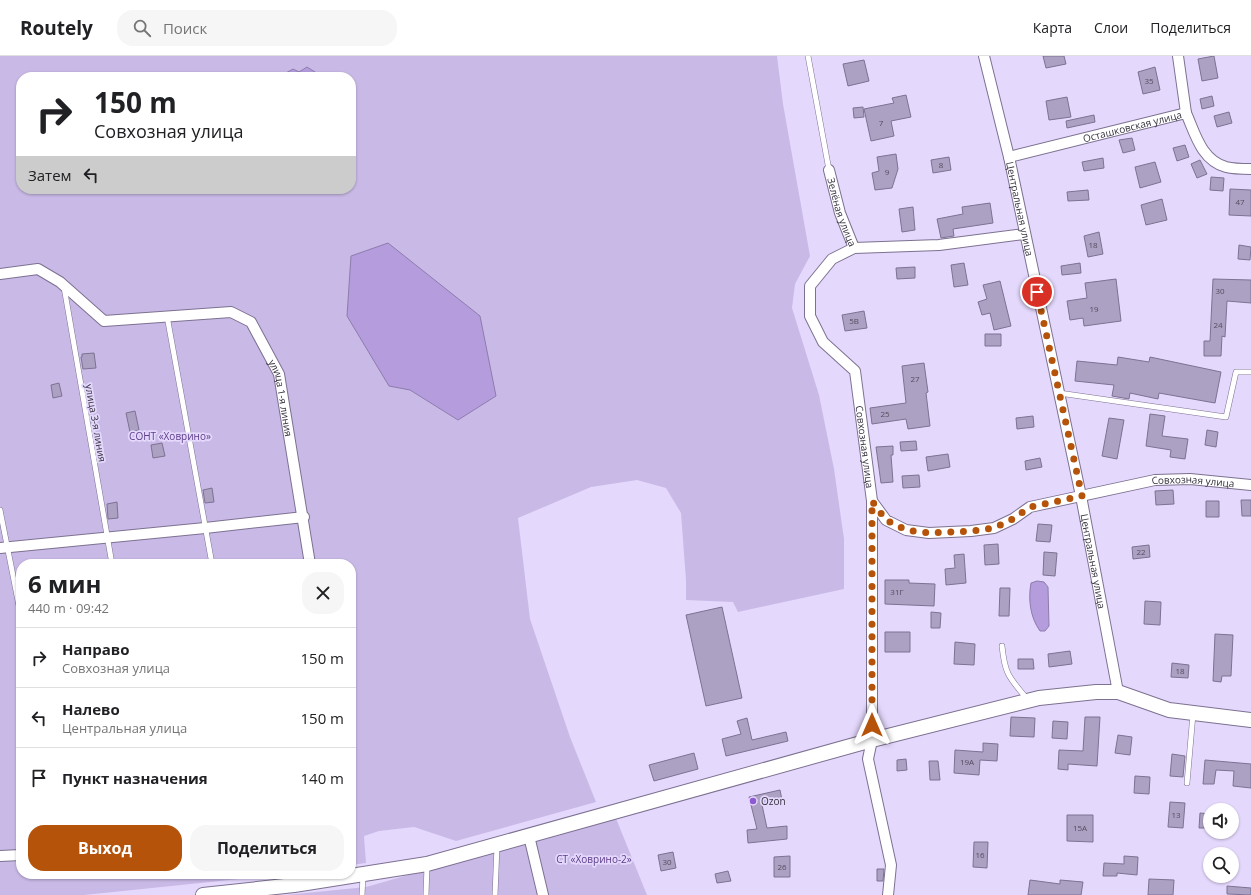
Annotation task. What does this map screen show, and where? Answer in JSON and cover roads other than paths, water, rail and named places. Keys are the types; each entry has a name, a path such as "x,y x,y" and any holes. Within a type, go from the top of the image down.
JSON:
{"street":[{"name":"Центральная улица","path":"984,56 1009,157 1058,393 1082,496 1118,692"},
{"path":"1178,56 1186,113"},
{"name":"Осташковская улица","path":"1009,157 1186,113 1203,150 1212,161 1226,166 1251,170"},
{"name":"Зелёная улица","path":"829,170 840,213 854,248 939,245 1024,234"},
{"name":"Совхозная улица","path":"854,248 832,259 810,286 810,316 822,342 855,371 872,501 886,520 906,530 929,533 972,531 994,528 1013,519 1030,507 1155,480 1190,479 1251,485"},
{"name":"улица 1-я линия","path":"0,274 38,268 63,284 104,321 231,312 251,322 279,374 304,516 309,559"},
{"path":"872,501 872,740 868,759 891,865 888,895"},
{"path":"4,548 205,528 304,516"},
{"path":"356,874 427,864 497,846 872,740 1029,701 1089,693 1118,692 1169,710 1251,720"},
{"path":"529,836 543,895"},
{"path":"0,856 16,854"},
{"path":"203,895 294,888 316,879"}],"lane":[{"name":"Зелёная улица","path":"808,56 829,170"},
{"name":"улица 3-я линия","path":"63,284 111,559"},
{"path":"167,316 211,559"},
{"path":"1058,393 1226,417 1236,372 1251,372"},
{"path":"0,510 4,548 16,596"},
{"path":"1002,646 1007,674 1029,701"},
{"path":"1187,783 1194,713"},
{"path":"495,895 497,846"},
{"path":"426,895 427,864"},
{"path":"362,895 363,874"}],"place":[{"name":"Ozon","path":"753,801"}],"park label":[{"name":"СОНТ «Ховрино»","path":"170,436"},
{"name":"СТ «Ховрино-2»","path":"594,859"}]}
